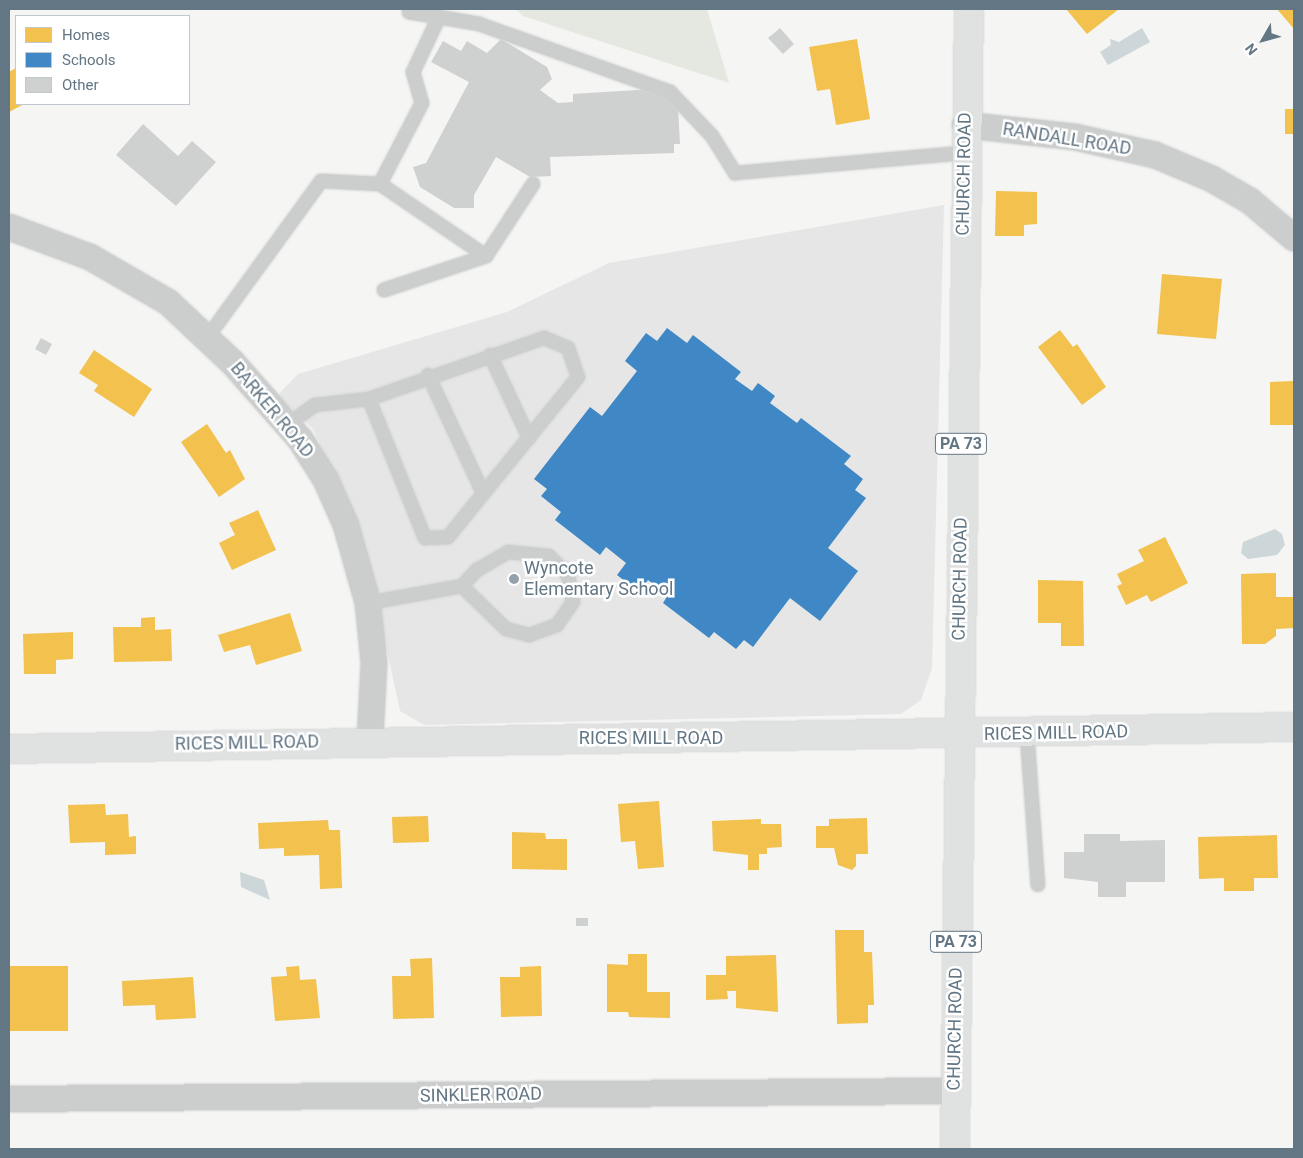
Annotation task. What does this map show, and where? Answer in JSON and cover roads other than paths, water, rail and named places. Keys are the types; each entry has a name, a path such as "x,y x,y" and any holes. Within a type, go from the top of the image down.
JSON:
{"street":[{"name":"CHURCH ROAD","path":"955,1149 954,1091 964,152 969,9"},
{"name":"RANDALL ROAD","path":"965,126 1075,137 1155,155 1206,176 1250,201 1294,238"},
{"name":"BARKER ROAD","path":"9,227 90,257 168,302 207,338 288,424 326,480 346,525 368,603 374,663 370,740"},
{"name":"RICES MILL ROAD","path":"9,749 370,740 958,735 1294,727"},
{"name":"SINKLER ROAD","path":"9,1099 954,1091"}],"lane":[{"path":"409,12 479,24 670,92 712,136 736,173 964,152"},
{"path":"380,184 422,103 413,72 440,17"},
{"path":"207,338 321,181 380,184 486,256"},
{"path":"384,290 486,256 533,184"},
{"path":"288,424 315,405 368,399 428,375 544,338 568,348 578,377 448,536 425,538 368,399"},
{"path":"490,355 529,438"},
{"path":"428,375 483,493"},
{"path":"368,603 462,586 477,570 508,552 550,556 568,575 573,602 557,625 529,635 506,629 462,586"},
{"path":"1027,733 1038,885"}],"place":[{"name":"Wyncote Elementary School","path":"514,579"}]}
